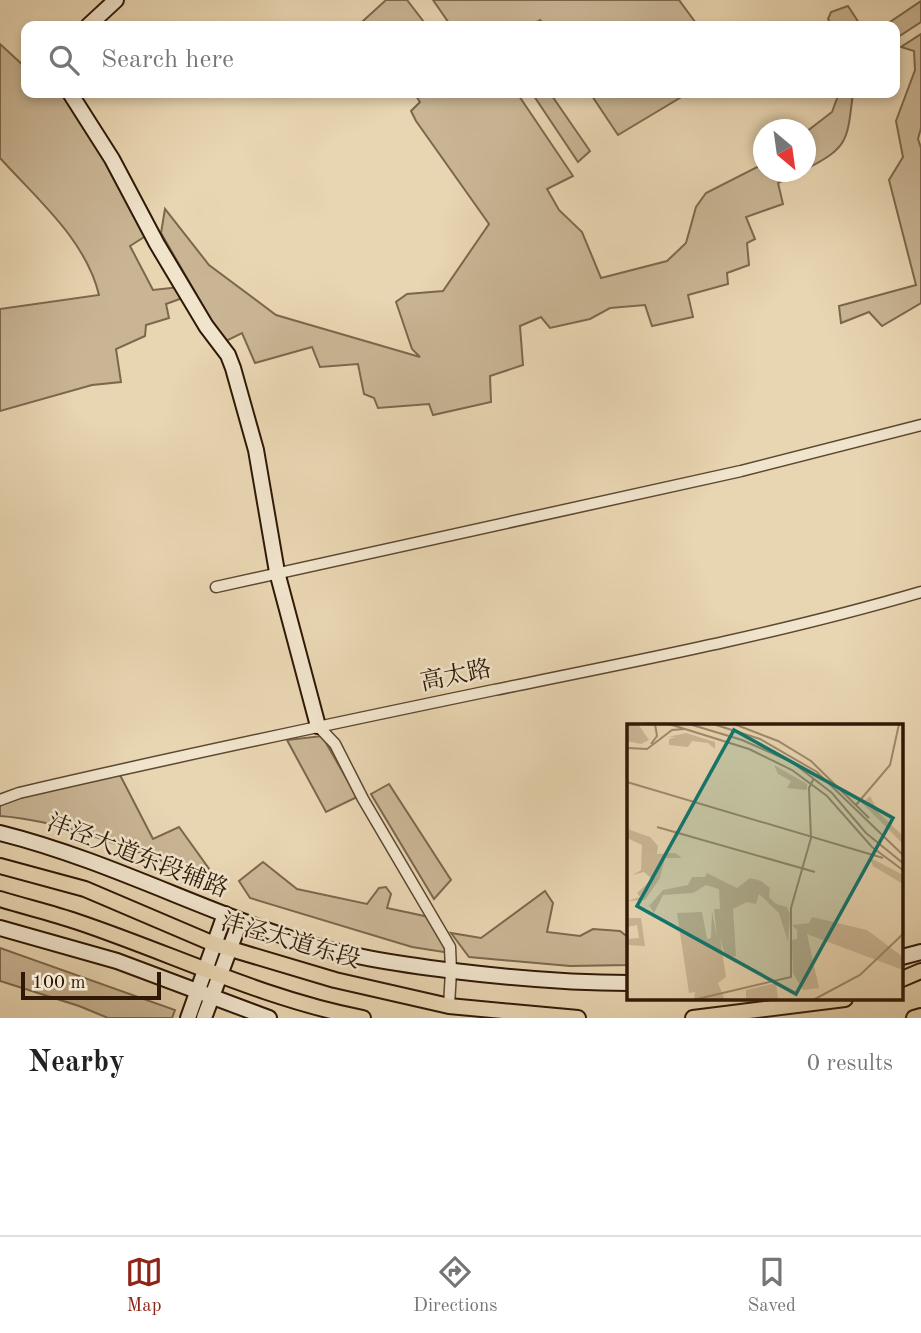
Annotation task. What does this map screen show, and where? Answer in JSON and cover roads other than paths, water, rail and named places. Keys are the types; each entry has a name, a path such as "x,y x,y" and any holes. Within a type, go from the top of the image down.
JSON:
{"main road":[{"name":"沣泾大道东段","path":"0,866 85,889 214,944 335,981 449,1006 578,1018"},
{"name":"沣泾大道东段","path":"0,899 78,922 205,970 329,1011 363,1018"},
{"path":"904,978 921,971"},
{"path":"693,1018 837,1000"},
{"path":"914,1018 921,1016"}],"street":[{"path":"93,21 116,0"},
{"path":"73,98 113,159 157,244 206,326 228,355 256,450 277,572 318,726 335,744 363,799 450,947 452,971 449,1006"},
{"path":"216,587 741,471 921,425"},
{"name":"高太路","path":"0,800 58,783 318,726 713,644 870,607 921,592"},
{"name":"沣泾大道东段辅路","path":"0,833 90,860 240,921 349,955 452,971 530,979 627,984"},
{"path":"188,1018 225,914"},
{"path":"204,1018 240,921"},
{"path":"0,928 106,957 269,1018"},
{"path":"904,956 921,952"}]}
